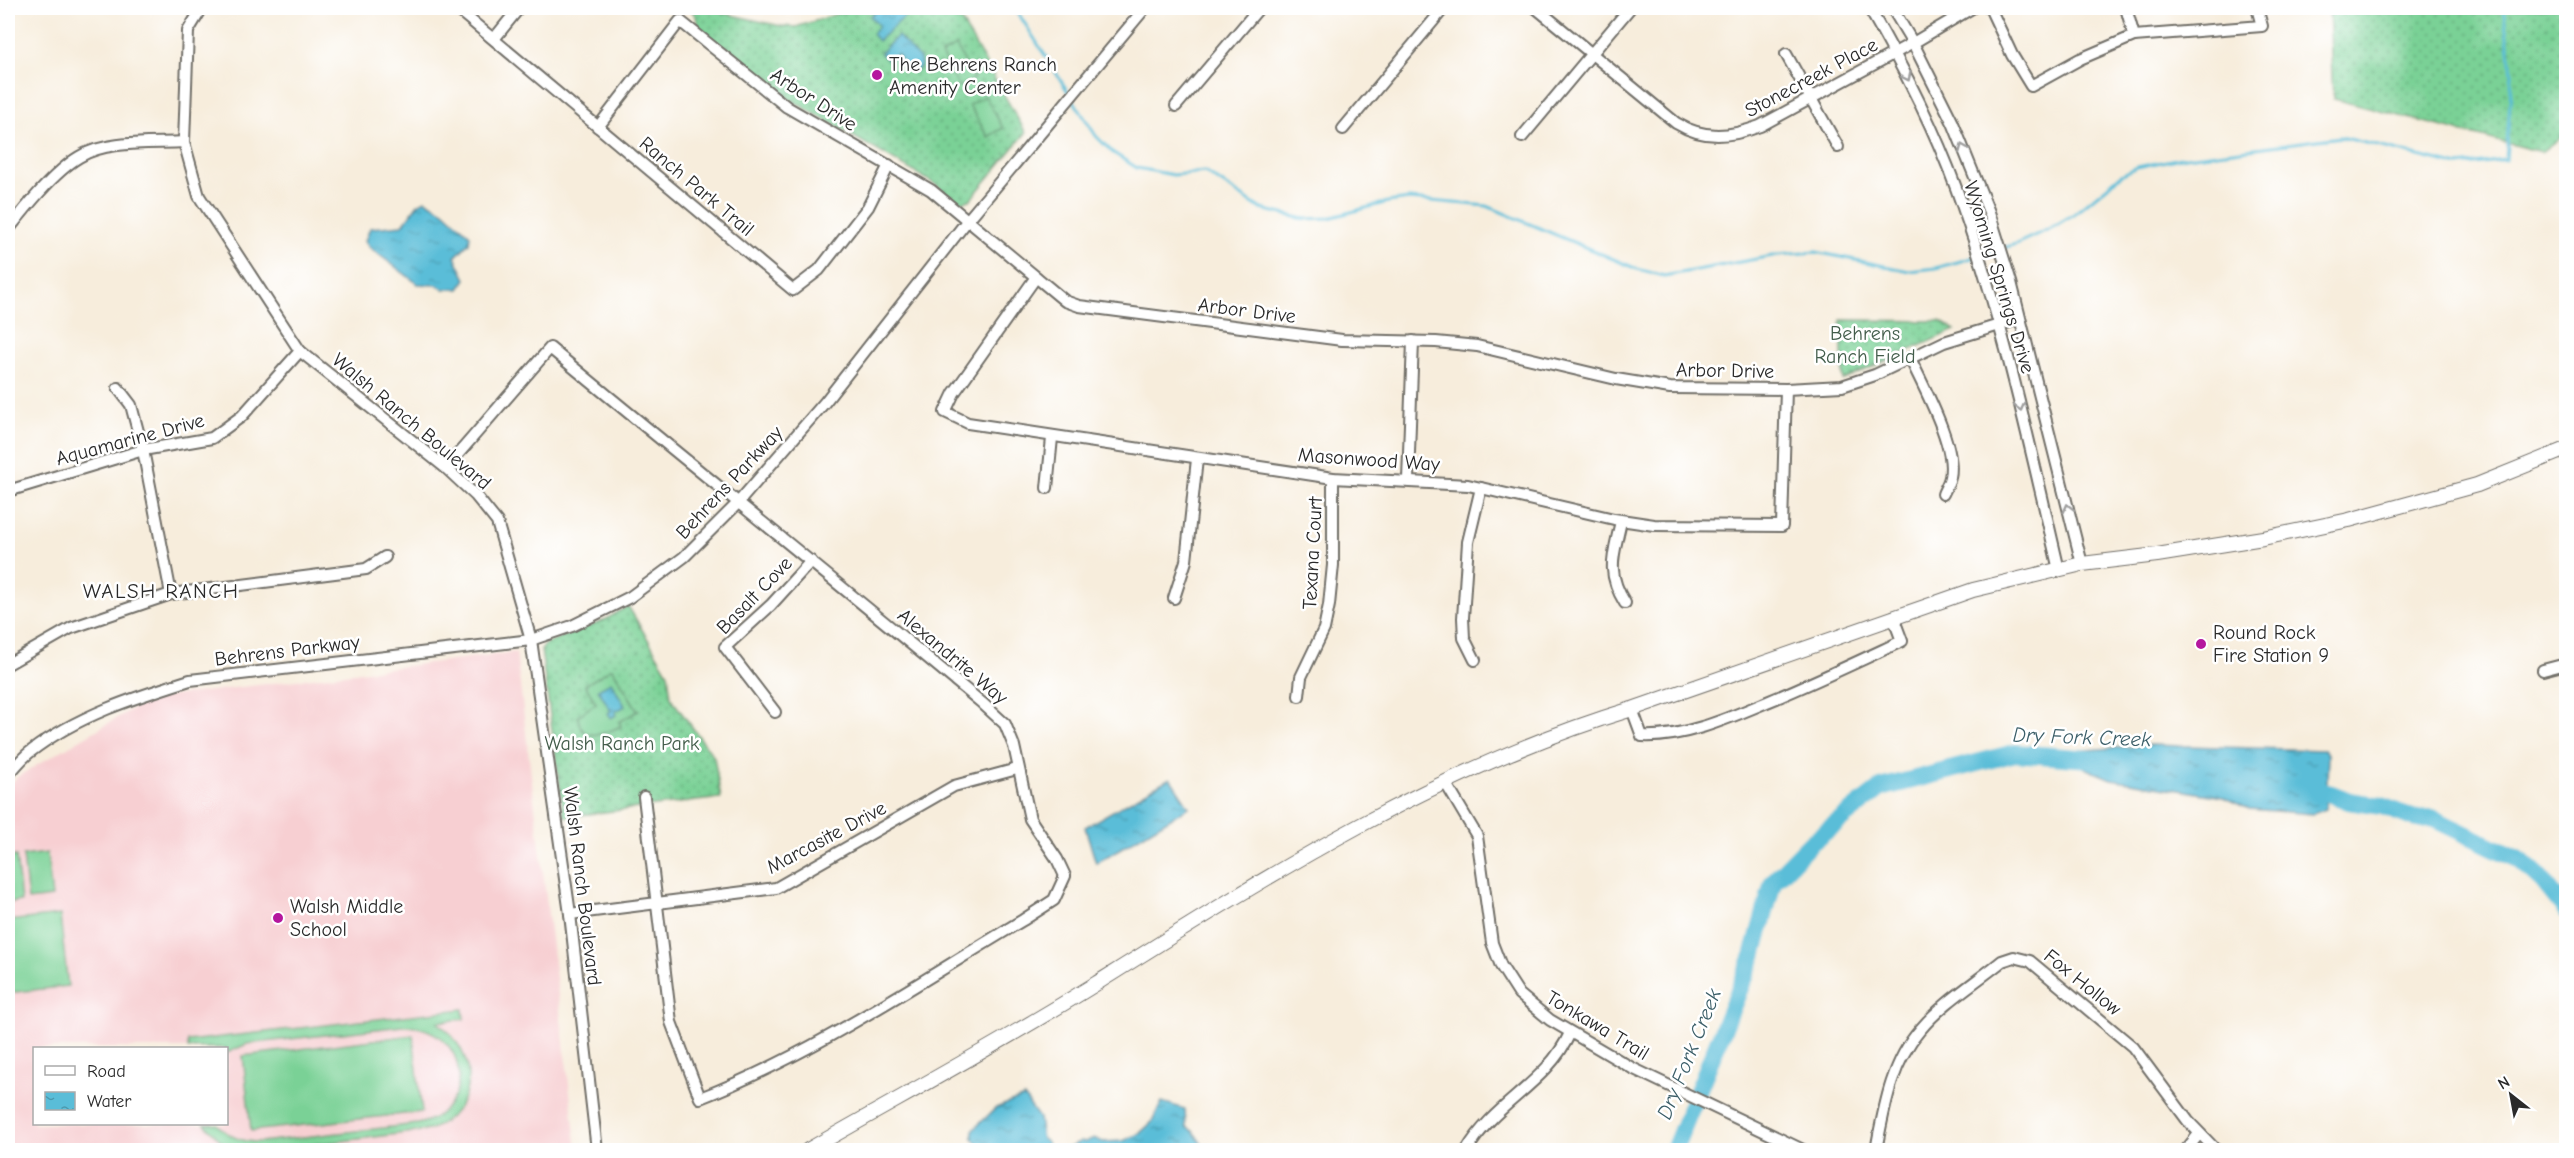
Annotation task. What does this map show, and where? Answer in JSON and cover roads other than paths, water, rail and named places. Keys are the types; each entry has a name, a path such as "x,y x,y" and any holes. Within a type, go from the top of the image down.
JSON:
{"main road":[{"path":"808,1150 1076,996 1353,829 1480,764 1587,723 1973,591 2082,564 2263,538 2349,520 2477,485 2566,448"}],"street":[{"name":"Walsh Ranch Boulevard","path":"202,8 188,31 184,142 198,196 300,351 446,468 476,496 497,522 531,640 570,914 597,1150"},
{"name":"Ranch Park Trail","path":"456,8 793,290 819,270 868,207 889,165"},
{"path":"494,39 519,8"},
{"name":"Behrens Parkway","path":"8,775 30,752 69,727 142,695 190,680 531,640 572,626 630,597 684,557 737,504 825,402 967,221 1145,8"},
{"path":"1176,106 1259,8"},
{"path":"1343,129 1444,8"},
{"name":"Stonecreek Place","path":"1536,8 1676,123 1699,134 1723,136 1740,134 1760,126 1913,43 1972,8"},
{"path":"1522,137 1630,8"},
{"name":"Wyoming Springs Drive","path":"1869,8 1895,53 1955,185 1968,222 2030,444 2059,570"},
{"name":"Wyoming Springs Drive","path":"1892,8 1913,43 1953,123 1989,212 2011,282 2082,564"},
{"path":"1990,8 2012,55 2031,86 2080,59 2134,36 2262,26 2257,8"},
{"path":"2126,8 2134,36"},
{"name":"Arbor Drive","path":"598,127 680,21 787,107 931,190 1065,301 1098,310 1342,340 1413,341 1477,346 1646,385 1670,388 1786,389 1842,386 1875,375 1944,342 2019,320"},
{"path":"1786,54 1838,147"},
{"path":"8,230 39,192 79,156 115,145 184,142"},
{"name":"Masonwood Way","path":"1036,277 954,393 945,412 968,423 1052,438 1334,478 1450,482 1621,520 1654,525 1782,526 1786,389"},
{"path":"1408,480 1413,341"},
{"name":"Alexandrite Way","path":"446,468 550,348 737,504 811,561 1005,724 1014,746 1017,769 1030,819 1057,859 1065,876 1054,900 812,1045 734,1085 700,1098 670,1022 644,797"},
{"name":"Aquamarine Drive","path":"8,491 143,450 212,438 242,416 300,351"},
{"path":"1910,358 1944,435 1951,464 1950,476 1943,494"},
{"path":"118,388 132,405 171,594"},
{"path":"1047,488 1052,438"},
{"path":"1174,598 1186,561 1197,459"},
{"name":"Texana Court","path":"1299,696 1301,677 1324,629 1329,605 1334,478"},
{"path":"1475,660 1464,638 1463,618 1468,542 1481,488"},
{"path":"1621,520 1612,569 1613,579 1625,603"},
{"path":"8,664 71,628 171,594 366,569 385,557"},
{"name":"Basalt Cove","path":"775,712 725,647 771,605 811,561"},
{"path":"1632,709 1642,736 1659,737 1720,720 1813,683 1902,641 1893,617"},
{"path":"2544,670 2566,664"},
{"name":"Marcasite Drive","path":"570,914 776,888 954,786 1017,769"},
{"name":"Tonkawa Trail","path":"1445,782 1478,836 1488,928 1501,966 1518,994 1570,1033 1644,1074 1803,1150"},
{"name":"Fox Hollow","path":"1876,1150 1888,1093 1912,1040 1931,1018 2002,961 2014,957 2030,961 2127,1042 2199,1134 2216,1150"},
{"path":"1467,1150 1482,1127 1549,1068 1570,1033"},
{"path":"2186,1150 2199,1134"}],"water":[{"path":"880,8 910,8 912,10 878,41 872,34 879,26 870,16"},
{"path":"898,36 920,59 921,66 915,71 909,71 897,54 889,61 881,54"},
{"path":"425,200 444,211 470,235 469,243 455,257 466,279 459,289 443,289 437,285 418,284 369,247 365,241 370,228 403,225 418,204"},
{"path":"611,682 625,706 615,712 616,715 611,718 608,713 611,711 598,689"},
{"path":"2151,745 2324,750 2328,755 2326,809 2313,814 2249,809 2223,797 2111,779 2085,768 2075,751"},
{"path":"1170,778 1189,807 1096,863 1085,827"},
{"path":"1024,1097 1039,1118 1042,1139 1047,1142 1049,1150 981,1149 973,1139 973,1130 996,1108"},
{"path":"1162,1102 1185,1109 1186,1127 1193,1131 1206,1150 1065,1150 1081,1141 1085,1142 1094,1138 1103,1142 1123,1141 1139,1134 1152,1122"}],"waterway":[{"path":"1015,8 1096,136 1112,152 1137,168 1173,175 1205,172 1261,209 1304,219 1329,218 1388,202 1409,199 1487,206 1637,269 1664,276 1778,255 1816,252 1909,271 1936,268 1975,257"},
{"path":"1982,255 2016,244 2051,228 2074,214 2121,175 2137,167 2186,157 2341,137 2459,166 2506,160 2512,73 2503,8"},
{"name":"Dry Fork Creek","path":"1674,1150 1753,956 1773,882 1811,843 1881,788 2015,753 2102,760"},
{"name":"Dry Fork Creek","path":"2306,781 2321,790 2349,801 2382,806 2415,819 2432,818 2520,860 2542,880 2566,910"}],"place":[{"name":"The Behrens Ranch Amenity Center","path":"877,75"},
{"name":"Round Rock Fire Station 9","path":"2201,644"},
{"name":"Walsh Middle School","path":"278,918"}],"district":[{"name":"WALSH RANCH","path":"161,591"}],"park label":[{"name":"Behrens Ranch Field","path":"1865,344"},
{"name":"Walsh Ranch Park","path":"622,743"}]}
